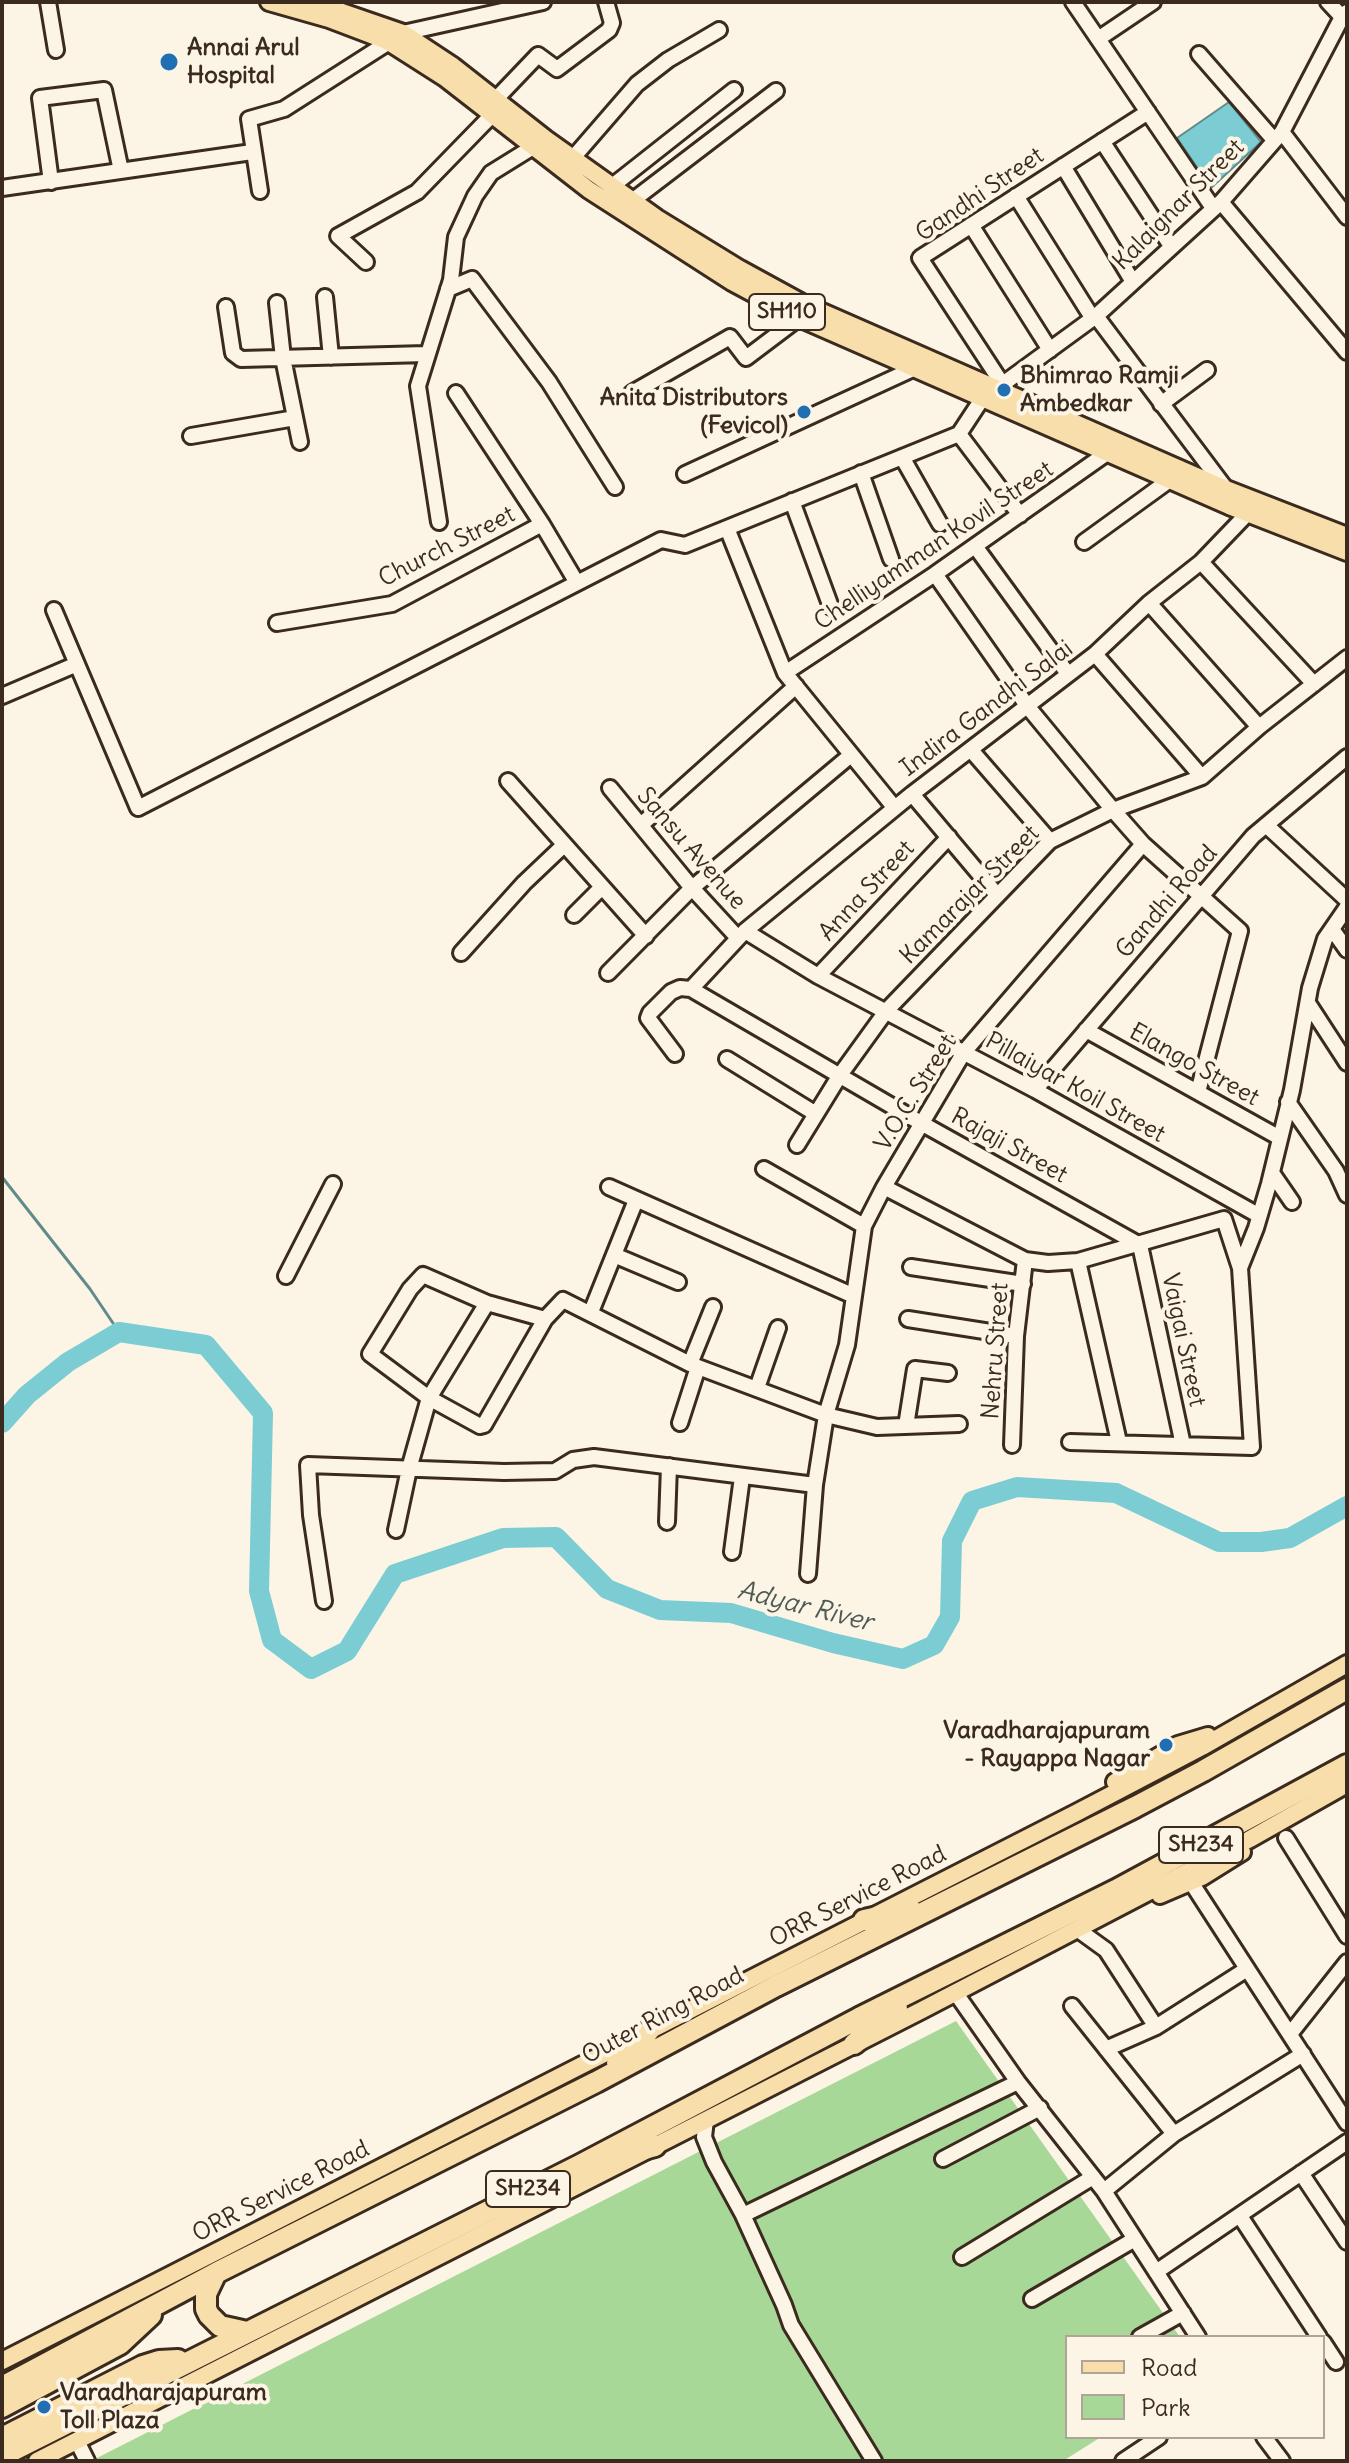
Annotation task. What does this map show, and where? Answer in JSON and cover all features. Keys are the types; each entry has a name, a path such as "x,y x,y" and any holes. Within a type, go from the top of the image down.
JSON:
{"highway":[{"name":"Outer Ring Road","path":"2,2387 164,2304 216,2273 1203,1771 1347,1689"},
{"name":"SH234","path":"2,2456 580,2165 1054,1921 1347,1765"},
{"path":"864,1920 940,1904"},
{"path":"854,2044 925,1986"},
{"path":"603,2078 648,2032"},
{"path":"580,2165 655,2146"},
{"path":"216,2273 206,2294 209,2315 228,2330 247,2332"},
{"path":"2,2430 85,2380 164,2304"},
{"path":"2,2377 129,2310 164,2304"},
{"path":"2,2398 111,2340 164,2304"},
{"path":"2,2407 132,2335"},
{"path":"2,2415 85,2380 128,2366 206,2353"},
{"path":"9,2461 165,2382 206,2353"},
{"path":"2,2447 178,2360"},
{"path":"2,2438 150,2364"}],"main road":[{"name":"SH110","path":"269,2 395,37"},
{"name":"SH110","path":"322,3 395,37 445,78 493,108 539,144 589,190 732,282 799,318 913,369 994,391 1107,453 1252,507 1346,547"},
{"name":"SH110","path":"539,144 572,159 740,269 804,304 994,391 1226,489 1252,507"},
{"name":"ORR Service Road","path":"2,2361 1080,1811 1347,1664"},
{"path":"37,2461 1077,1929 1347,1784"},
{"path":"1129,1902 1159,1896 1225,1864 1280,1821"}],"street":[{"path":"48,2 56,50"},
{"path":"260,191 249,119 284,109 395,37 483,8 543,2"},
{"path":"366,262 338,236 417,192 538,55 557,69 609,30 612,23 606,2"},
{"path":"1073,2 1148,112 1217,205 1347,352"},
{"path":"1098,39 1153,2"},
{"path":"1328,2 1344,14"},
{"name":"Kalaignar Street","path":"994,391 1095,317 1217,205 1278,136 1344,14"},
{"path":"572,159 637,84 668,60 719,30"},
{"path":"1199,54 1278,136 1347,217"},
{"path":"51,182 40,98 104,90 121,171"},
{"path":"611,187 734,90"},
{"path":"632,201 776,91"},
{"name":"Gandhi Street","path":"994,391 920,258 1148,112"},
{"path":"1102,141 1171,246"},
{"path":"439,522 418,386 448,289 456,237 475,196 491,173 539,144"},
{"path":"2,188 252,152"},
{"path":"1063,166 1133,282"},
{"path":"1016,196 1095,317 1226,489"},
{"path":"971,225 1050,350"},
{"path":"448,289 472,279 549,382 615,487"},
{"path":"325,297 331,357"},
{"path":"277,303 283,358 300,442"},
{"path":"226,307 233,353 247,360 426,354"},
{"path":"632,393 730,337 746,358 799,318"},
{"path":"685,474 913,369"},
{"path":"1161,404 1207,370"},
{"path":"54,610 138,808 661,540 685,545 959,434 994,391"},
{"name":"Church Street","path":"456,393 577,583"},
{"path":"191,436 295,418"},
{"path":"959,434 1020,515"},
{"name":"Chelliyamman Kovil Street","path":"785,673 935,574 1107,453"},
{"path":"902,457 940,524"},
{"path":"861,473 891,559"},
{"path":"1084,542 1171,479"},
{"path":"792,501 831,607"},
{"name":"Indira Gandhi Salai","path":"691,989 742,934 894,807 1095,654 1149,603 1201,562 1252,507"},
{"name":"Church Street","path":"277,623 327,612 392,604 542,524"},
{"path":"727,528 785,673 894,807"},
{"path":"975,546 1068,674"},
{"path":"1201,562 1314,684"},
{"path":"935,574 1028,707 1113,810 1143,844 1199,897 1236,925 1241,937 1198,1092"},
{"path":"1149,603 1259,727"},
{"path":"1095,654 1202,777"},
{"name":"Kamarajar Street","path":"797,1145 840,1075 887,1010 1050,841 1113,810 1202,777 1259,727 1347,658"},
{"path":"2,696 77,664"},
{"path":"642,824 796,686"},
{"path":"971,750 1050,841"},
{"path":"608,973 692,888 851,755"},
{"name":"Gandhi Road","path":"1035,1090 1199,897 1266,825 1347,757"},
{"path":"508,781 646,936"},
{"name":"Sansu Avenue","path":"610,788 692,888 742,934"},
{"path":"912,794 997,895"},
{"path":"1266,825 1347,900"},
{"name":"Anna Street","path":"818,976 949,837"},
{"name":"V.O.C. Street","path":"808,1574 815,1485 826,1415 847,1345 864,1226 964,1052 1143,844"},
{"path":"461,953 524,883 564,845"},
{"path":"574,915 602,887"},
{"path":"1240,1268 1272,1173 1308,1003 1325,939 1347,907"},
{"path":"1332,929 1347,950"},
{"name":"Pillaiyar Koil Street","path":"742,934 1035,1090 1258,1215"},
{"path":"675,1054 648,1018 671,992 680,988 691,989"},
{"name":"Rajaji Street","path":"691,989 921,1123 1140,1245"},
{"path":"1308,1003 1347,1063"},
{"name":"Elango Street","path":"1086,1030 1280,1138"},
{"path":"727,1059 816,1114"},
{"path":"1288,1102 1341,1167 1347,1195"},
{"path":"764,1169 864,1226"},
{"path":"1272,1173 1292,1202"},
{"path":"286,1276 333,1184"},
{"path":"609,1187 854,1296"},
{"path":"884,1187 1025,1260 1048,1263 1078,1261 1224,1219 1240,1268 1252,1447 1070,1442"},
{"path":"591,1312 636,1200"},
{"name":"Vaigai Street","path":"1140,1245 1183,1445"},
{"path":"614,1255 678,1282"},
{"name":"Nehru Street","path":"1012,1445 1016,1336 1025,1260"},
{"path":"1078,1261 1119,1442"},
{"path":"911,1267 1023,1284"},
{"path":"545,1319 487,1303 423,1275 410,1289 370,1354 429,1398 480,1426 484,1425 545,1319 563,1300 694,1366 826,1415 877,1427 959,1424"},
{"path":"396,1530 429,1398 487,1303"},
{"path":"680,1423 713,1307"},
{"path":"908,1319 1016,1336"},
{"path":"757,1388 778,1328"},
{"path":"906,1426 915,1369 948,1373"},
{"path":"324,1601 311,1515 308,1465 555,1471 573,1460 594,1457 815,1485"},
{"path":"667,1522 669,1466"},
{"path":"732,1552 742,1477"},
{"path":"1286,1838 1347,1936"},
{"path":"1191,1882 1347,2123"},
{"path":"1077,1929 1106,1950 1156,2027"},
{"path":"1290,2034 1347,1962"},
{"path":"1106,2049 1156,2027 1247,1969"},
{"path":"955,1992 1018,2082 1104,2191 1197,2335"},
{"path":"1072,2006 1174,2134"},
{"path":"1104,2191 1174,2134 1303,2054"},
{"path":"743,2215 1018,2082"},
{"path":"943,2159 1040,2108"},
{"path":"706,2120 704,2137 714,2162 743,2215 791,2325 874,2461"},
{"path":"1156,2272 1347,2142"},
{"path":"1301,2173 1347,2242"},
{"path":"962,2257 1093,2177"},
{"path":"1240,2216 1318,2335"},
{"path":"1032,2299 1135,2239"},
{"path":"1144,2335 1183,2313"},
{"path":"1325,2345 1336,2362"},
{"path":"1123,2461 1156,2439"},
{"path":"1266,2439 1282,2461"},
{"path":"77,2441 87,2461"}],"green space":[{"path":"956,2021 1179,2335 1065,2335 1065,2439 1098,2439 1063,2461 91,2461"}],"water":[{"path":"1229,102 1261,142 1211,188 1177,138"}],"waterway":[{"path":"2,1177 90,1289 119,1332"},
{"name":"Adyar River","path":"2,1423 27,1395 68,1362 119,1332 206,1345 263,1413 259,1591 272,1640 311,1669 347,1651 395,1574 503,1538 556,1537 607,1589 660,1610 731,1613 833,1643 903,1659 934,1645 950,1617 952,1541 972,1501 1017,1487 1116,1493 1219,1542 1290,1538 1347,1506"}],"place":[{"name":"Annai Arul Hospital","path":"169,62"},
{"name":"Bhimrao Ramji Ambedkar","path":"1004,390"},
{"name":"Anita Distributors (Fevicol)","path":"804,412"},
{"name":"Varadharajapuram - Rayappa Nagar","path":"1166,1745"},
{"name":"Varadharajapuram Toll Plaza","path":"44,2407"}]}
